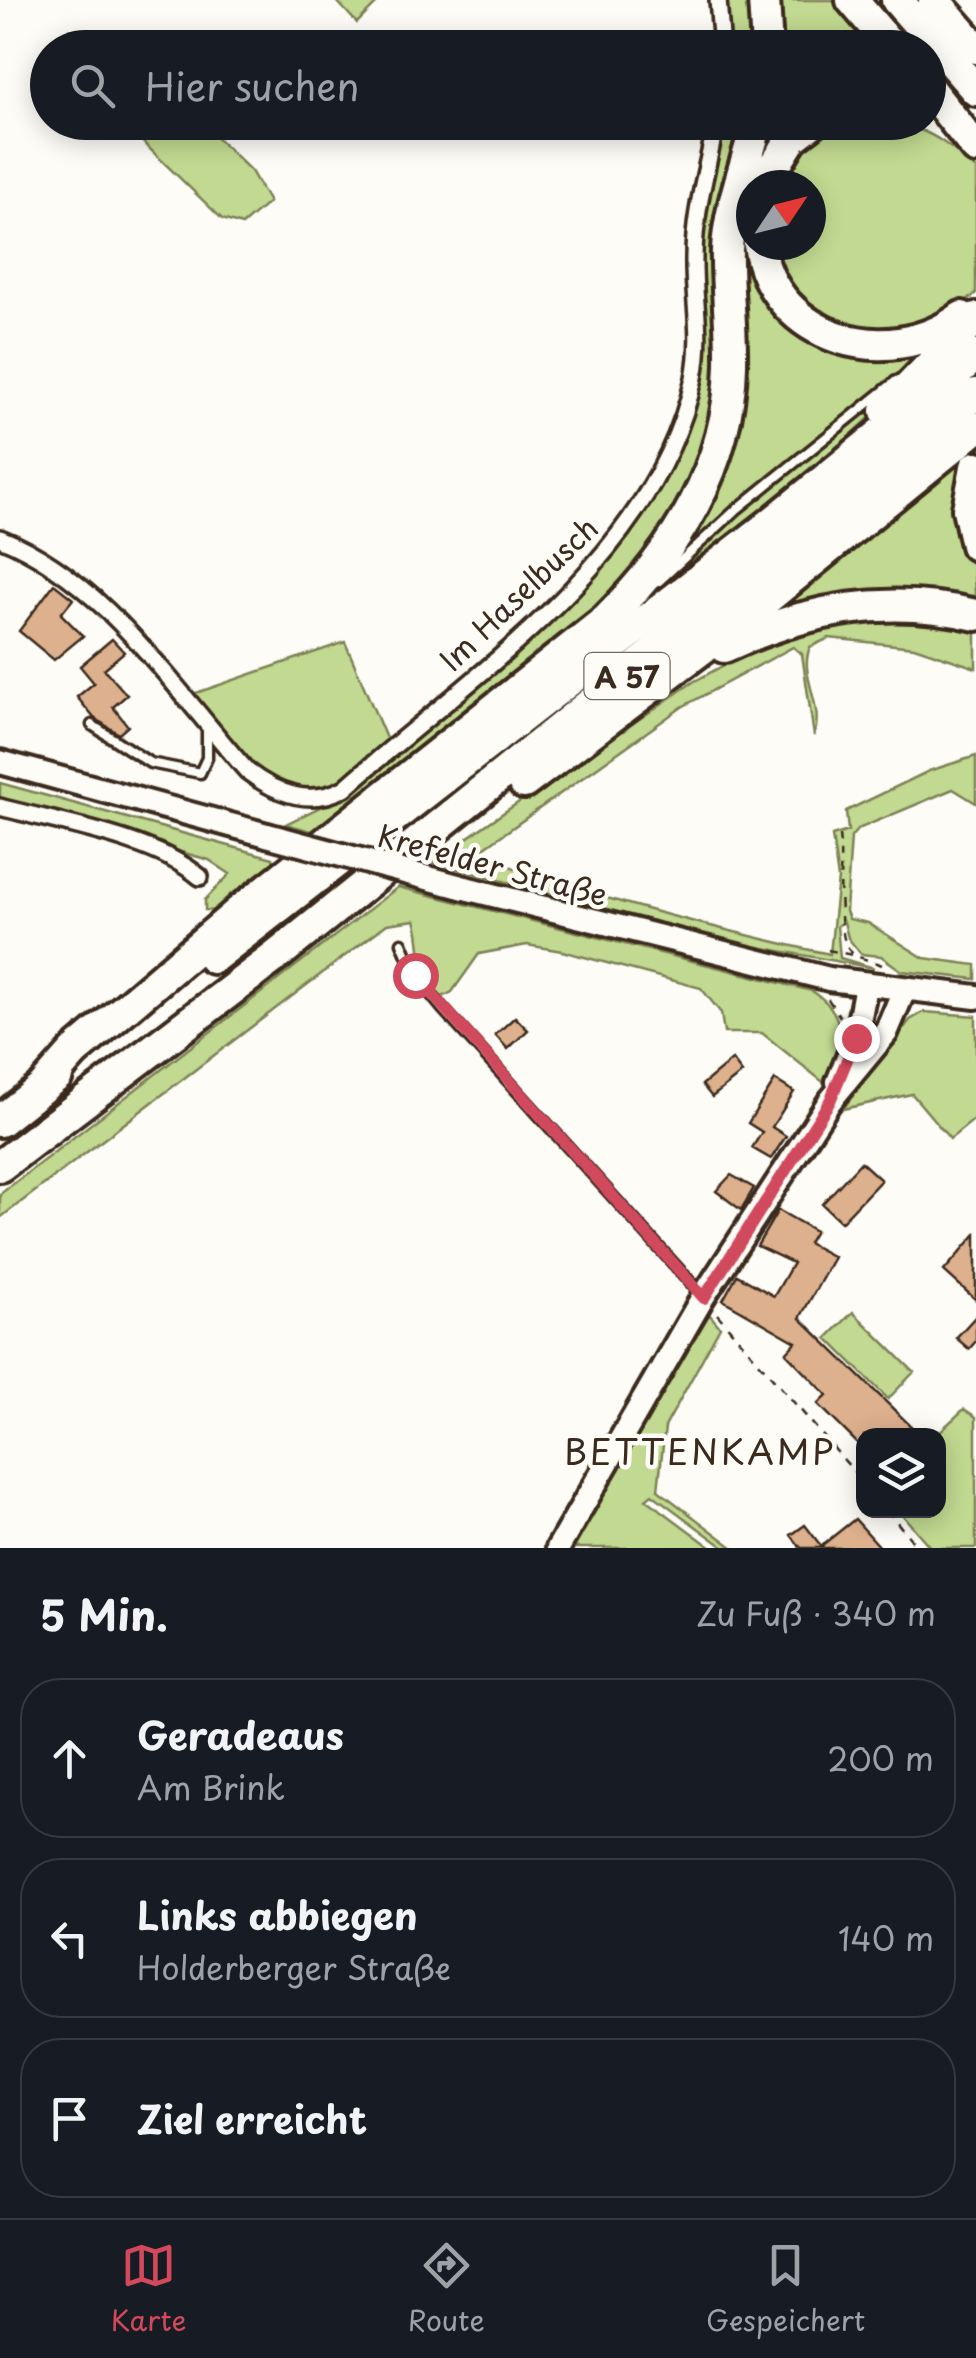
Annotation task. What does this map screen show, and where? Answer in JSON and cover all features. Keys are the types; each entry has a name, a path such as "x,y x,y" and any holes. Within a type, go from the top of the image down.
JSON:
{"highway":[{"path":"764,0 765,30"},
{"path":"852,0 878,30"},
{"path":"897,0 923,30"},
{"path":"934,0 976,48"},
{"path":"946,56 976,90"},
{"path":"946,112 976,152"},
{"path":"946,128 976,152"},
{"path":"43,1086 74,1052 241,910 606,620 648,578 672,545 711,471 731,369 727,247 754,140"},
{"path":"772,170 791,140"},
{"path":"764,260 783,301 802,320 845,340 872,346 926,338 976,306"},
{"path":"769,525 976,318"},
{"name":"A 57","path":"0,1120 323,876 769,525 976,356"},
{"name":"A 57","path":"0,1166 276,956 976,394"},
{"path":"276,956 560,758 767,599 976,428"},
{"path":"976,468 968,509 976,545"},
{"path":"560,758 626,717 724,646 780,624 854,606 891,604 976,616"}],"main road":[{"name":"Krefelder Straße","path":"0,762 700,949 885,988 976,997"},
{"path":"830,1101 856,1038 885,988"},
{"path":"558,1548 704,1298 830,1101 886,1033 885,988"}],"street":[{"path":"718,0 720,30"},
{"name":"Im Haselbusch","path":"207,726 246,771 268,787 289,795 329,797 346,788 592,570 656,478 693,382 700,318 695,288 696,220 712,140"},
{"path":"0,538 29,549 109,615 207,726"},
{"path":"0,806 145,849 185,864 200,876"}],"lane":[{"path":"606,620 658,582 736,510 858,408 931,362"},
{"path":"92,725 150,763 200,773 207,758 207,726"},
{"path":"402,943 415,975 443,1009 704,1298"}],"path":[{"path":"840,836 844,879 841,937 854,955"},
{"path":"828,950 883,965 885,988"},
{"path":"704,1298 856,1474"},
{"path":"894,1518 918,1548"}],"green space":[{"path":"336,0 380,0 357,23"},
{"path":"725,0 751,0 752,30 728,30"},
{"path":"774,0 834,0 860,30 775,30"},
{"path":"141,140 219,140 251,171 269,202 242,225 222,219"},
{"path":"716,140 739,140 715,304 713,408 701,461 658,545 602,607 322,834 286,824 336,799 566,603 611,556 641,516 669,464 694,395 698,228"},
{"path":"761,140 791,140 764,170 753,170"},
{"path":"816,140 945,143 976,169 976,294 948,310 886,329 855,328 827,321 802,305 784,280 778,260 826,260 826,170 788,170"},
{"path":"736,239 736,260 760,260 777,305 921,351 926,359 819,464 624,622 622,618 654,591 649,585 699,511"},
{"path":"973,448 967,465 976,609 757,624"},
{"path":"904,618 976,629 976,668 914,647 829,638 810,647 807,658 816,713 814,736 802,654 793,647 682,707 481,850 538,877 588,893 830,954 838,879 832,836 848,831 846,811 929,771 976,756 976,803 953,789 858,829 851,837 846,911 849,919 868,923 924,958 976,965 976,979 902,971 881,956 861,954 848,938 844,922 837,926 840,958 874,968 730,942 432,862 693,682 761,645 817,626"},
{"path":"345,642 388,743 352,777 328,791 306,794 285,790 266,779 231,748 190,695"},
{"path":"0,783 273,858 274,870 244,893 232,893 213,911 205,910 205,900 230,874 209,860 0,800"},
{"path":"398,887 812,991 824,1000 838,1022 839,1045 830,1070 823,1082 762,1033 724,1033 721,1013 701,988 562,951 527,945 479,954 452,992 442,997 423,973 415,920 387,924 0,1218 0,1194"},
{"path":"924,1012 976,1016 976,1118 950,1139 912,1094 843,1109 910,1020"},
{"path":"853,1312 914,1372 888,1399 827,1338"},
{"path":"709,1314 720,1327 665,1427 658,1490 734,1548 725,1548 652,1494 646,1499 712,1548 568,1548"},
{"path":"964,1409 976,1417 976,1548 931,1548 905,1518 946,1518 944,1428"}],"building":[{"path":"54,584 73,599 61,614 83,636 54,660 19,631"},
{"path":"112,639 124,652 104,669 127,695 113,707 128,726 119,734 94,718 77,697 94,683 80,666"},
{"path":"515,1017 528,1030 508,1049 495,1035"},
{"path":"732,1060 742,1073 712,1097 702,1085"},
{"path":"775,1080 794,1092 772,1127 786,1136 771,1159 752,1148 762,1132 748,1123"},
{"path":"861,1162 881,1180 841,1222 822,1204"},
{"path":"731,1175 754,1188 741,1210 716,1191"},
{"path":"778,1210 815,1231 808,1243 834,1257 800,1318 913,1428 856,1428 856,1442 818,1404 827,1395 786,1353 796,1342 723,1300 737,1275 774,1296 793,1263 757,1246"},
{"path":"976,1234 976,1300 944,1271"},
{"path":"976,1316 976,1341 969,1349 956,1338"},
{"path":"855,1519 881,1548 801,1548 791,1535 805,1525 821,1546"}],"district":[{"name":"BETTENKAMP","path":"700,1450"}],"route":[{"path":"415,975 704,1298 830,1101 856,1038"}]}
